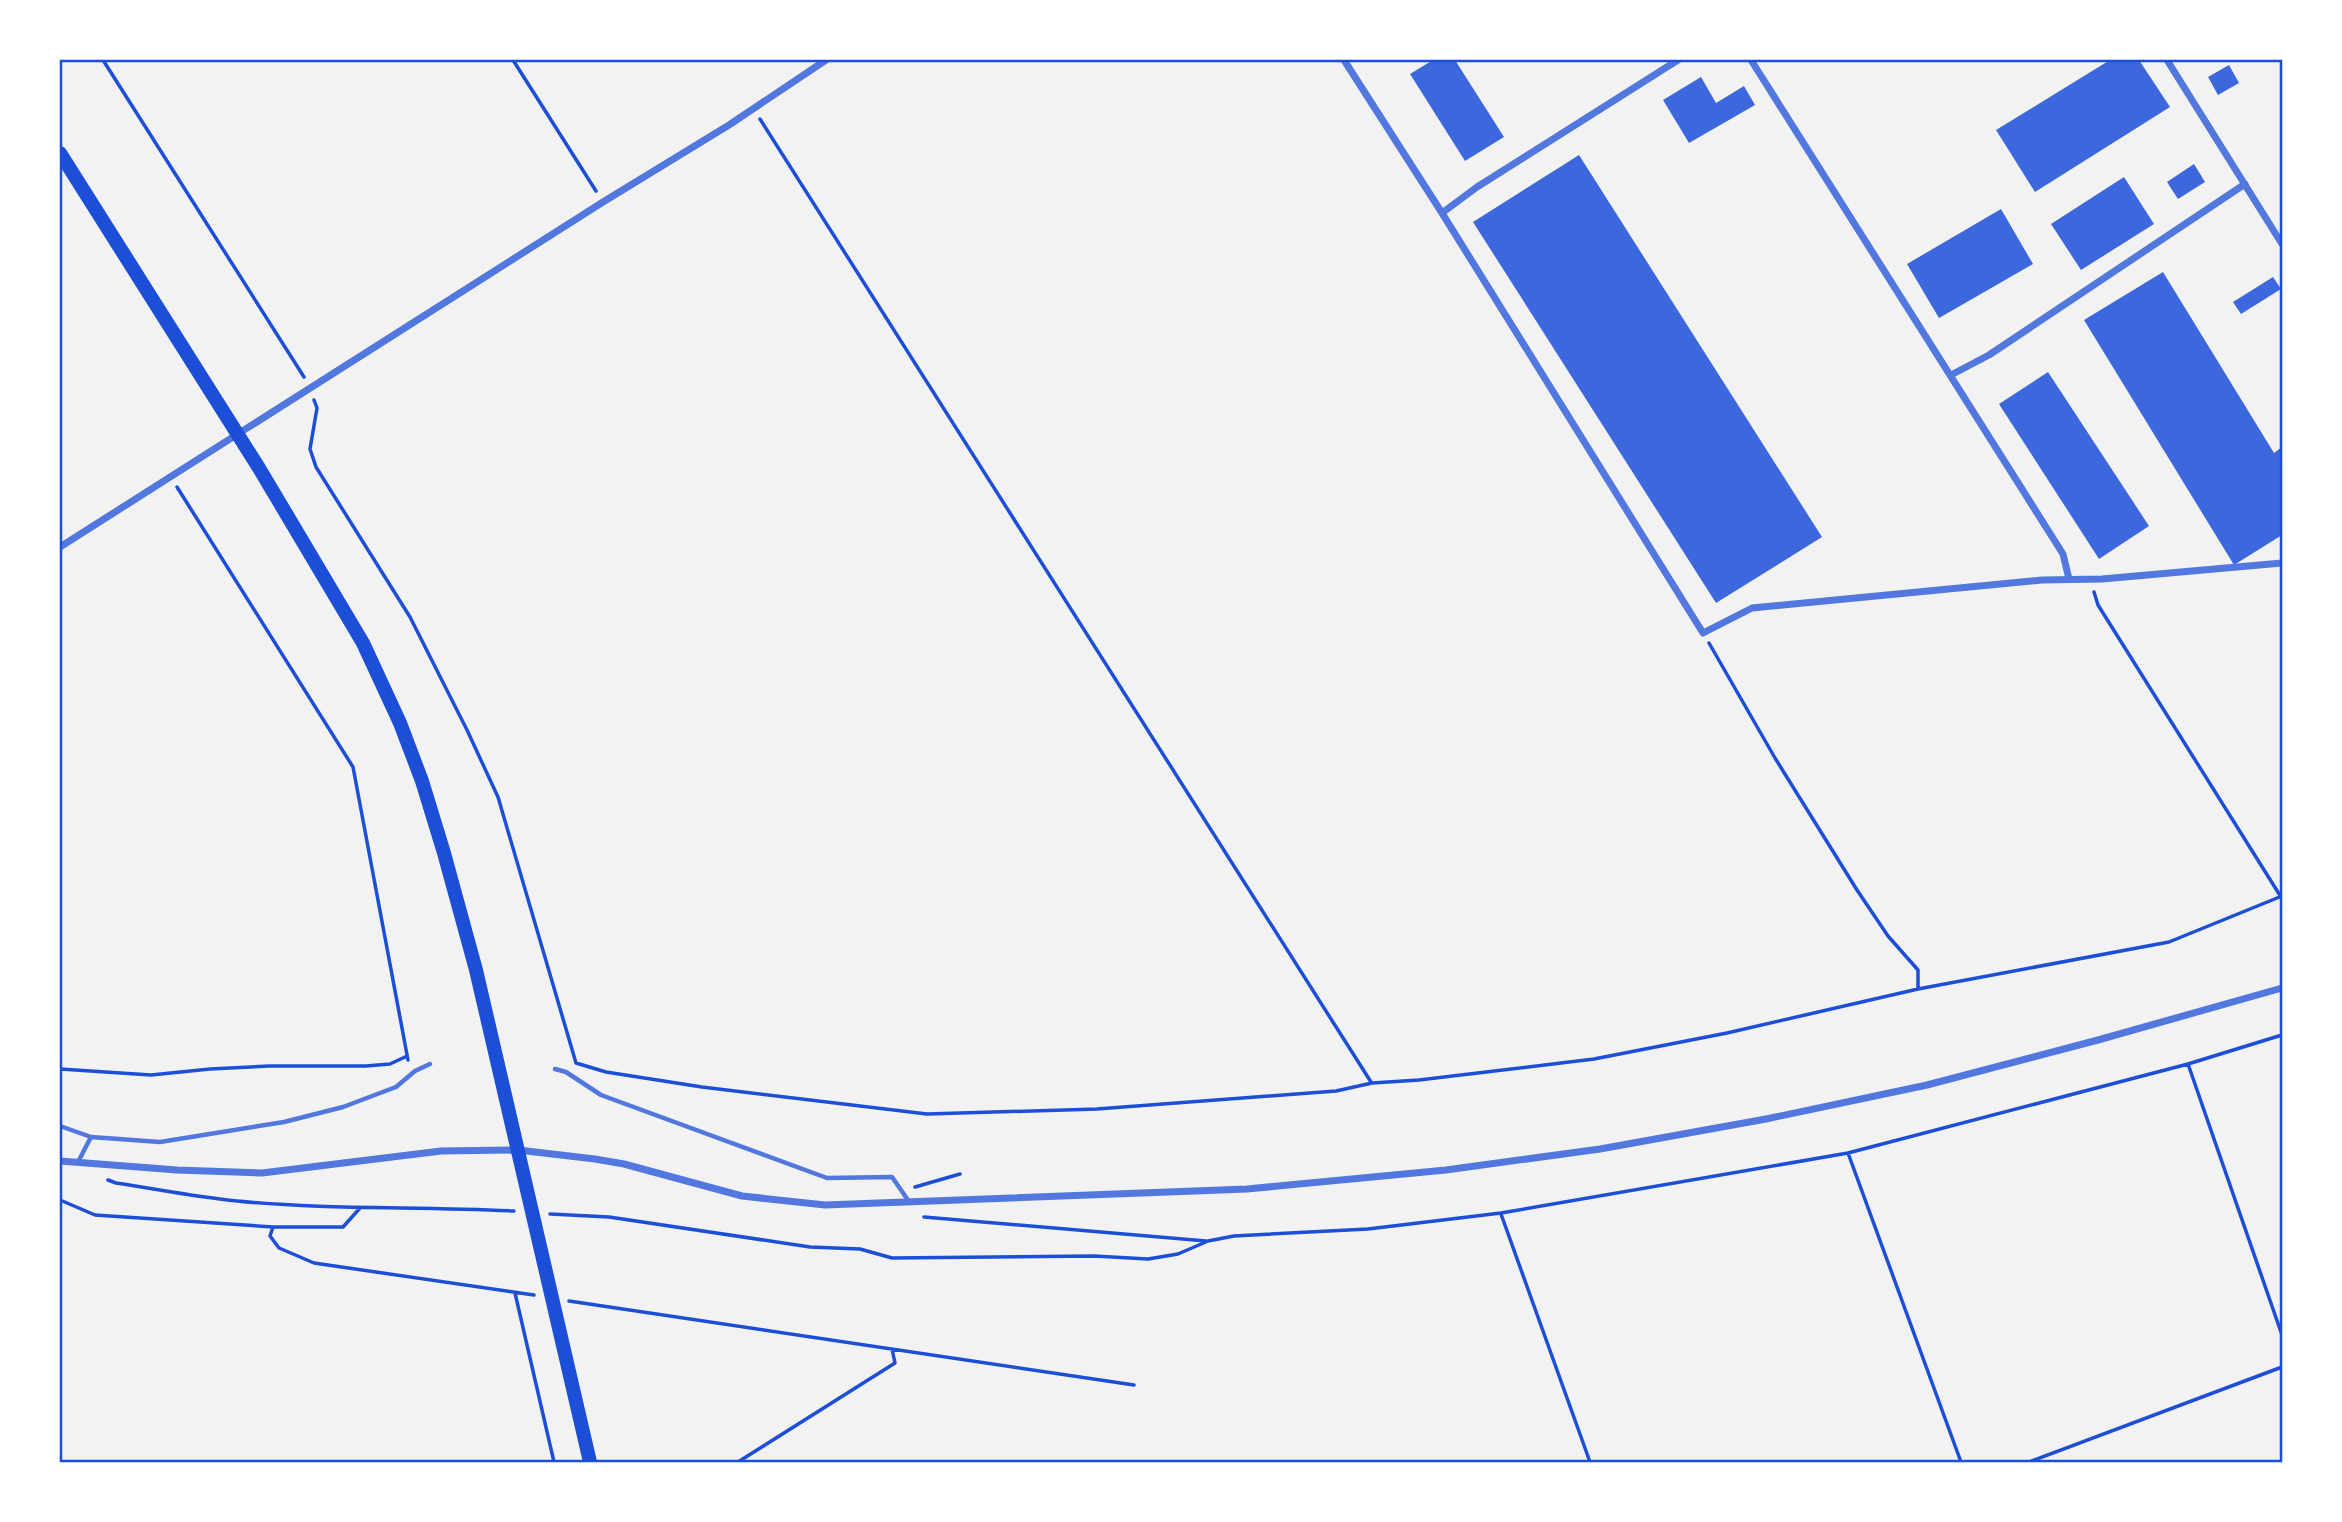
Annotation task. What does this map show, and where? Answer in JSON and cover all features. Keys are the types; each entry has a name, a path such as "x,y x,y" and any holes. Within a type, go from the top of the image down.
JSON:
{"main road":[{"path":"60,153 239,435 363,643 400,723 422,781 476,970 590,1462"}],"street":[{"path":"60,547 826,60"},
{"path":"1344,60 1703,633 1752,608 2069,579 2102,579 2283,563"},
{"path":"1442,213 1477,187 1678,60"},
{"path":"1751,60 2063,554 2069,579"},
{"path":"2167,60 2283,244"},
{"path":"1951,375 1989,355 2245,184"},
{"path":"60,1161 262,1173 441,1151 518,1150 624,1164 741,1196 825,1205 1247,1189 1446,1170 1600,1149 1766,1119 1927,1085 2283,988"}],"lane":[{"path":"60,1128 91,1137 160,1142 284,1122 343,1107 396,1087 415,1071 430,1064"},
{"path":"555,1069 566,1072 601,1095 827,1178 892,1177 910,1203"},
{"path":"78,1163 91,1137"}],"path":[{"path":"103,60 311,388 317,408 310,449 316,467 410,617 498,797 576,1063 606,1072 702,1087 926,1114 1097,1109 1336,1091 1371,1083 1419,1080 1594,1059 1727,1033 1918,989 2169,942 2282,897 2098,605 2094,591"},
{"path":"513,60 603,202"},
{"path":"754,108 1371,1083"},
{"path":"172,475 178,490 353,767 406,1057 415,1071"},
{"path":"1703,633 1775,758 1857,890 1888,936 1917,970 1918,989"},
{"path":"60,1069 151,1075 269,1066 366,1066 390,1064 406,1057"},
{"path":"2188,1064 2283,1335"},
{"path":"1848,1153 1961,1462"},
{"path":"903,1193 917,1186 960,1174"},
{"path":"60,1200 95,1215 273,1227 343,1227 360,1208"},
{"path":"910,1203 915,1215 933,1218 1208,1241"},
{"path":"1501,1213 1590,1462"},
{"path":"273,1227 270,1236 279,1248 314,1263 507,1292"},
{"path":"515,1293 554,1462"},
{"path":"579,1302 1135,1385"},
{"path":"738,1462 895,1363 892,1349"},
{"path":"2029,1462 2283,1367"}],"building":[{"path":"1433,60 1455,60 1504,137 1465,161 1410,74"},
{"path":"2110,60 2139,60 2170,107 2035,192 1996,130"},
{"path":"2229,65 2239,83 2218,95 2208,77"},
{"path":"1701,77 1716,103 1744,86 1755,105 1689,143 1663,100"},
{"path":"1579,155 1822,537 1716,603 1473,222"},
{"path":"2194,164 2205,182 2178,199 2167,182"},
{"path":"2124,177 2154,224 2081,270 2051,224"},
{"path":"2001,209 2033,264 1939,318 1907,264"},
{"path":"2163,272 2274,453 2282,447 2282,535 2234,565 2084,320"},
{"path":"2273,277 2281,289 2241,314 2233,302"},
{"path":"2048,372 2149,526 2099,559 1999,404"}]}
